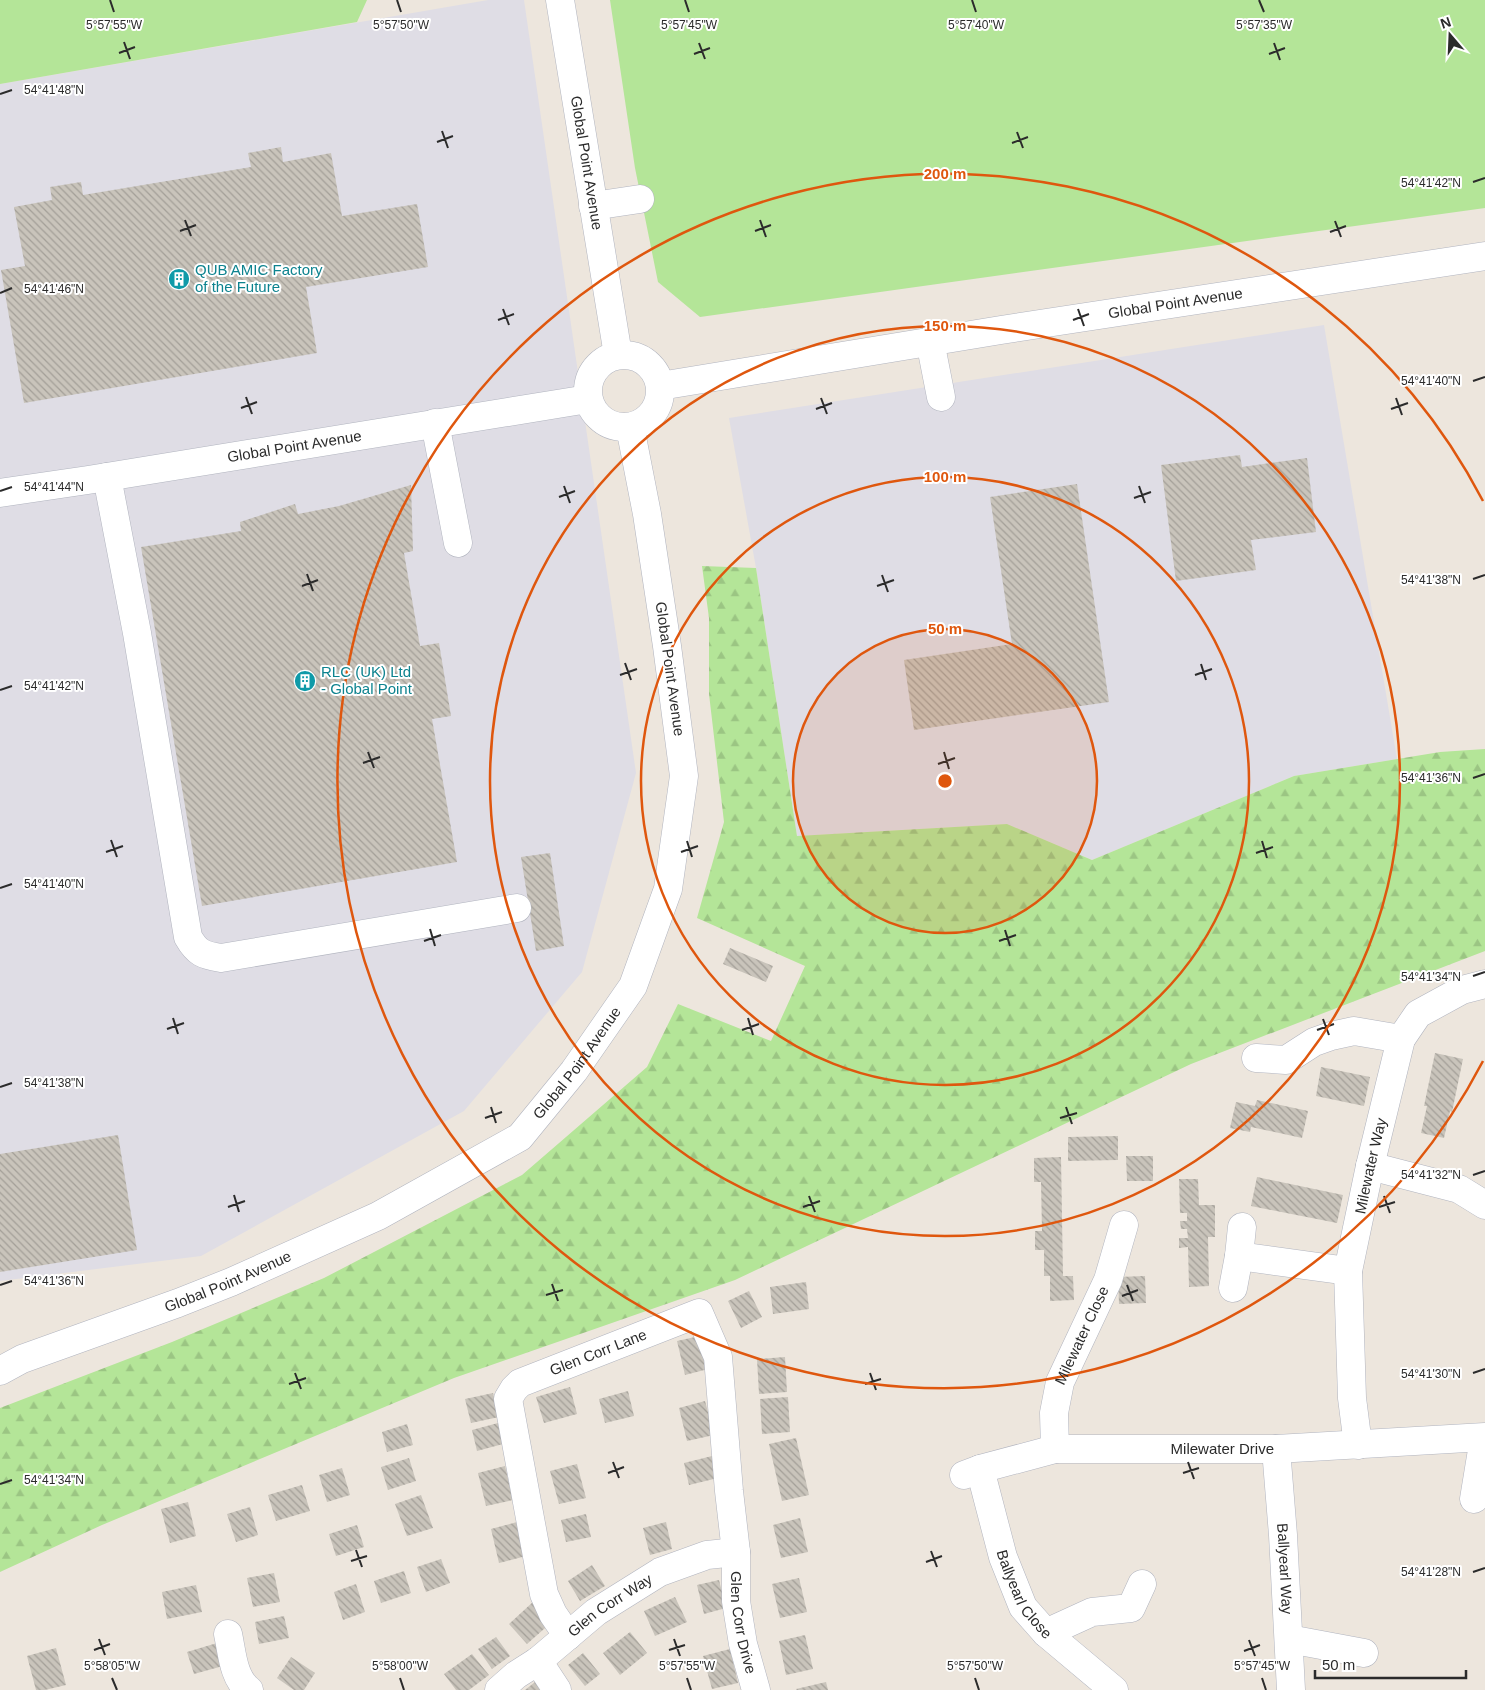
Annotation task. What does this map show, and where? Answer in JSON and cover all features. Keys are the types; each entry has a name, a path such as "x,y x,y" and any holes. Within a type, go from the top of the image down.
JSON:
{"street":[{"name":"Global Point Avenue","path":"560,0 618,355"},
{"path":"593,206 640,199"},
{"name":"Global Point Avenue","path":"660,386 930,341 1485,256"},
{"path":"930,341 941,397"},
{"path":"618,355 637,357 646,362 657,377 660,386 656,408 640,423 630,426 612,425 603,421 596,415 588,398 587,387 591,375 597,366 607,358 618,355"},
{"name":"Global Point Avenue","path":"0,492 107,477 588,398"},
{"path":"435,422 458,543"},
{"name":"Global Point Avenue","path":"0,1371 22,1359 222,1286 378,1216 520,1137 574,1071 633,986 668,889 684,776 668,646 630,426"},
{"path":"107,477 136,633 188,937 194,948 206,955 221,958 517,908"},
{"path":"1256,1058 1286,1060 1314,1042 1331,1036 1354,1032 1401,1039 1418,1014 1462,990 1485,984"},
{"name":"Milewater Way","path":"1358,1445 1352,1398 1348,1271 1370,1166 1401,1039"},
{"path":"1370,1166 1459,1189 1485,1205"},
{"name":"Milewater Close","path":"1055,1449 1054,1414 1060,1382 1108,1280 1124,1225"},
{"path":"1233,1288 1242,1227"},
{"path":"1239,1256 1348,1271"},
{"name":"Glen Corr Lane","path":"568,1636 544,1594 540,1575 508,1399 520,1383 699,1313 718,1357 736,1552"},
{"path":"1474,1499 1484,1438"},
{"name":"Milewater Drive","path":"972,1472 1055,1449 1276,1449 1484,1438"},
{"name":"Ballyearl Way","path":"1276,1449 1291,1690"},
{"name":"Ballyearl Close","path":"972,1472 1023,1607 1046,1633 1114,1690"},
{"name":"Glen Corr Way","path":"499,1690 516,1675 538,1661 596,1612 660,1572 707,1555 736,1552"},
{"name":"Glen Corr Drive","path":"736,1552 736,1601 743,1644 756,1690"},
{"path":"1046,1633 1092,1612 1131,1608 1142,1584"},
{"path":"228,1634 237,1674 243,1686 249,1690"},
{"path":"1289,1639 1364,1653"},
{"path":"538,1661 557,1690"}],"shaded area":[{"path":"488,0 524,0 636,773 582,972 464,1111 201,1256 0,1281 0,84"},
{"path":"1324,325 1397,759 1294,776 1092,860 1007,824 797,836 756,568 729,418"}],"green space":[{"path":"0,0 367,0 357,22 0,84"},
{"path":"610,0 1485,0 1485,208 700,317 658,282 635,168"},
{"path":"702,566 756,568 797,836 1007,824 1092,860 1294,776 1440,752 1485,749 1485,951 1191,1064 735,1280 454,1378 102,1525 0,1572 0,1408 172,1342 324,1278 522,1175 647,1067 678,1004 771,1041 805,966 697,918 724,822 709,694 709,618"}],"building":[{"name":"QUB AMIC Factory of the Future","path":"281,147 283,162 331,153 342,216 417,204 428,267 306,287 317,353 24,403 1,270 25,266 14,207 52,200 50,187 81,182 83,195 251,167 248,153"},
{"path":"1240,455 1242,467 1307,458 1316,532 1251,540 1256,570 1176,581 1161,465"},
{"path":"1077,484 1109,702 914,730 904,660 1012,644 990,497"},
{"name":"RLC (UK) Ltd - Global Point","path":"411,485 413,551 404,553 420,646 439,643 451,716 432,719 457,862 202,906 141,547 241,531 240,522 295,504 298,514 339,506"},
{"path":"550,853 564,946 536,951 521,857"},
{"path":"730,948 773,966 766,982 723,964"},
{"path":"1435,1053 1463,1059 1452,1112 1450,1111 1444,1138 1421,1133 1427,1106 1424,1106"},
{"path":"1321,1067 1370,1077 1364,1106 1316,1096"},
{"path":"1257,1100 1308,1111 1302,1138 1251,1127 1250,1132 1230,1128 1236,1102 1255,1106"},
{"path":"118,1135 137,1250 0,1272 0,1154"},
{"path":"1118,1136 1118,1160 1068,1161 1068,1137"},
{"path":"1126,1156 1153,1156 1153,1181 1127,1181"},
{"path":"1061,1157 1063,1276 1073,1276 1074,1300 1050,1301 1050,1276 1044,1276 1044,1250 1035,1250 1035,1231 1042,1231 1041,1182 1034,1182 1034,1158"},
{"path":"1257,1177 1343,1195 1337,1223 1251,1206"},
{"path":"1179,1179 1198,1179 1199,1205 1215,1205 1215,1237 1208,1237 1209,1286 1189,1287 1188,1247 1179,1248 1179,1238 1188,1238 1187,1229 1181,1229 1180,1221 1187,1221 1187,1213 1180,1213"},
{"path":"1145,1276 1146,1303 1119,1304 1118,1277"},
{"path":"806,1282 809,1309 773,1314 770,1287"},
{"path":"749,1291 762,1317 741,1328 728,1301"},
{"path":"704,1335 712,1368 685,1375 677,1341"},
{"path":"785,1357 787,1392 759,1394 757,1359"},
{"path":"570,1387 577,1414 544,1423 536,1397"},
{"path":"628,1391 634,1416 605,1423 599,1399"},
{"path":"493,1393 499,1417 471,1423 465,1399"},
{"path":"788,1397 790,1432 762,1434 760,1399"},
{"path":"705,1401 714,1435 687,1441 679,1408"},
{"path":"498,1423 503,1444 477,1451 472,1430"},
{"path":"407,1424 413,1445 387,1452 382,1432"},
{"path":"796,1438 809,1495 782,1501 769,1444"},
{"path":"712,1456 718,1478 689,1485 684,1463"},
{"path":"409,1458 416,1481 388,1490 381,1467"},
{"path":"577,1464 586,1498 559,1504 550,1471"},
{"path":"505,1466 513,1500 486,1506 478,1473"},
{"path":"342,1468 350,1495 327,1502 319,1475"},
{"path":"302,1485 310,1511 276,1521 268,1495"},
{"path":"421,1495 433,1528 407,1536 395,1504"},
{"path":"188,1502 196,1536 170,1543 161,1509"},
{"path":"250,1507 258,1535 236,1542 227,1514"},
{"path":"586,1514 591,1537 566,1542 561,1520"},
{"path":"800,1518 808,1552 781,1558 773,1525"},
{"path":"517,1522 526,1556 499,1563 491,1529"},
{"path":"666,1522 672,1549 650,1555 643,1528"},
{"path":"357,1525 364,1547 336,1556 329,1534"},
{"path":"441,1559 450,1583 426,1592 417,1567"},
{"path":"592,1565 605,1586 580,1601 568,1581"},
{"path":"404,1571 411,1593 381,1603 374,1581"},
{"path":"274,1573 280,1602 253,1607 247,1578"},
{"path":"799,1578 807,1612 780,1618 772,1584"},
{"path":"719,1580 726,1608 704,1614 697,1585"},
{"path":"356,1584 365,1612 343,1620 334,1592"},
{"path":"196,1585 202,1612 167,1619 162,1592"},
{"path":"675,1597 687,1622 655,1636 644,1611"},
{"path":"534,1601 553,1621 527,1644 509,1624"},
{"path":"284,1616 289,1638 259,1644 255,1622"},
{"path":"630,1632 647,1653 620,1675 603,1653"},
{"path":"805,1635 813,1669 786,1675 779,1641"},
{"path":"496,1637 510,1656 492,1669 478,1649"},
{"path":"217,1643 223,1666 194,1674 187,1652"},
{"path":"56,1648 66,1685 36,1690 27,1656"},
{"path":"730,1649 738,1683 712,1689 703,1656"},
{"path":"583,1653 600,1674 585,1686 568,1665"},
{"path":"472,1654 489,1675 469,1690 456,1690 444,1674"},
{"path":"291,1657 315,1673 304,1690 294,1690 277,1678"},
{"path":"535,1682 541,1690 525,1690"},
{"path":"826,1682 828,1690 796,1689"}],"place":[{"name":"QUB AMIC Factory of the Future","path":"179,279"},
{"name":"RLC (UK) Ltd - Global Point","path":"305,681"}]}
